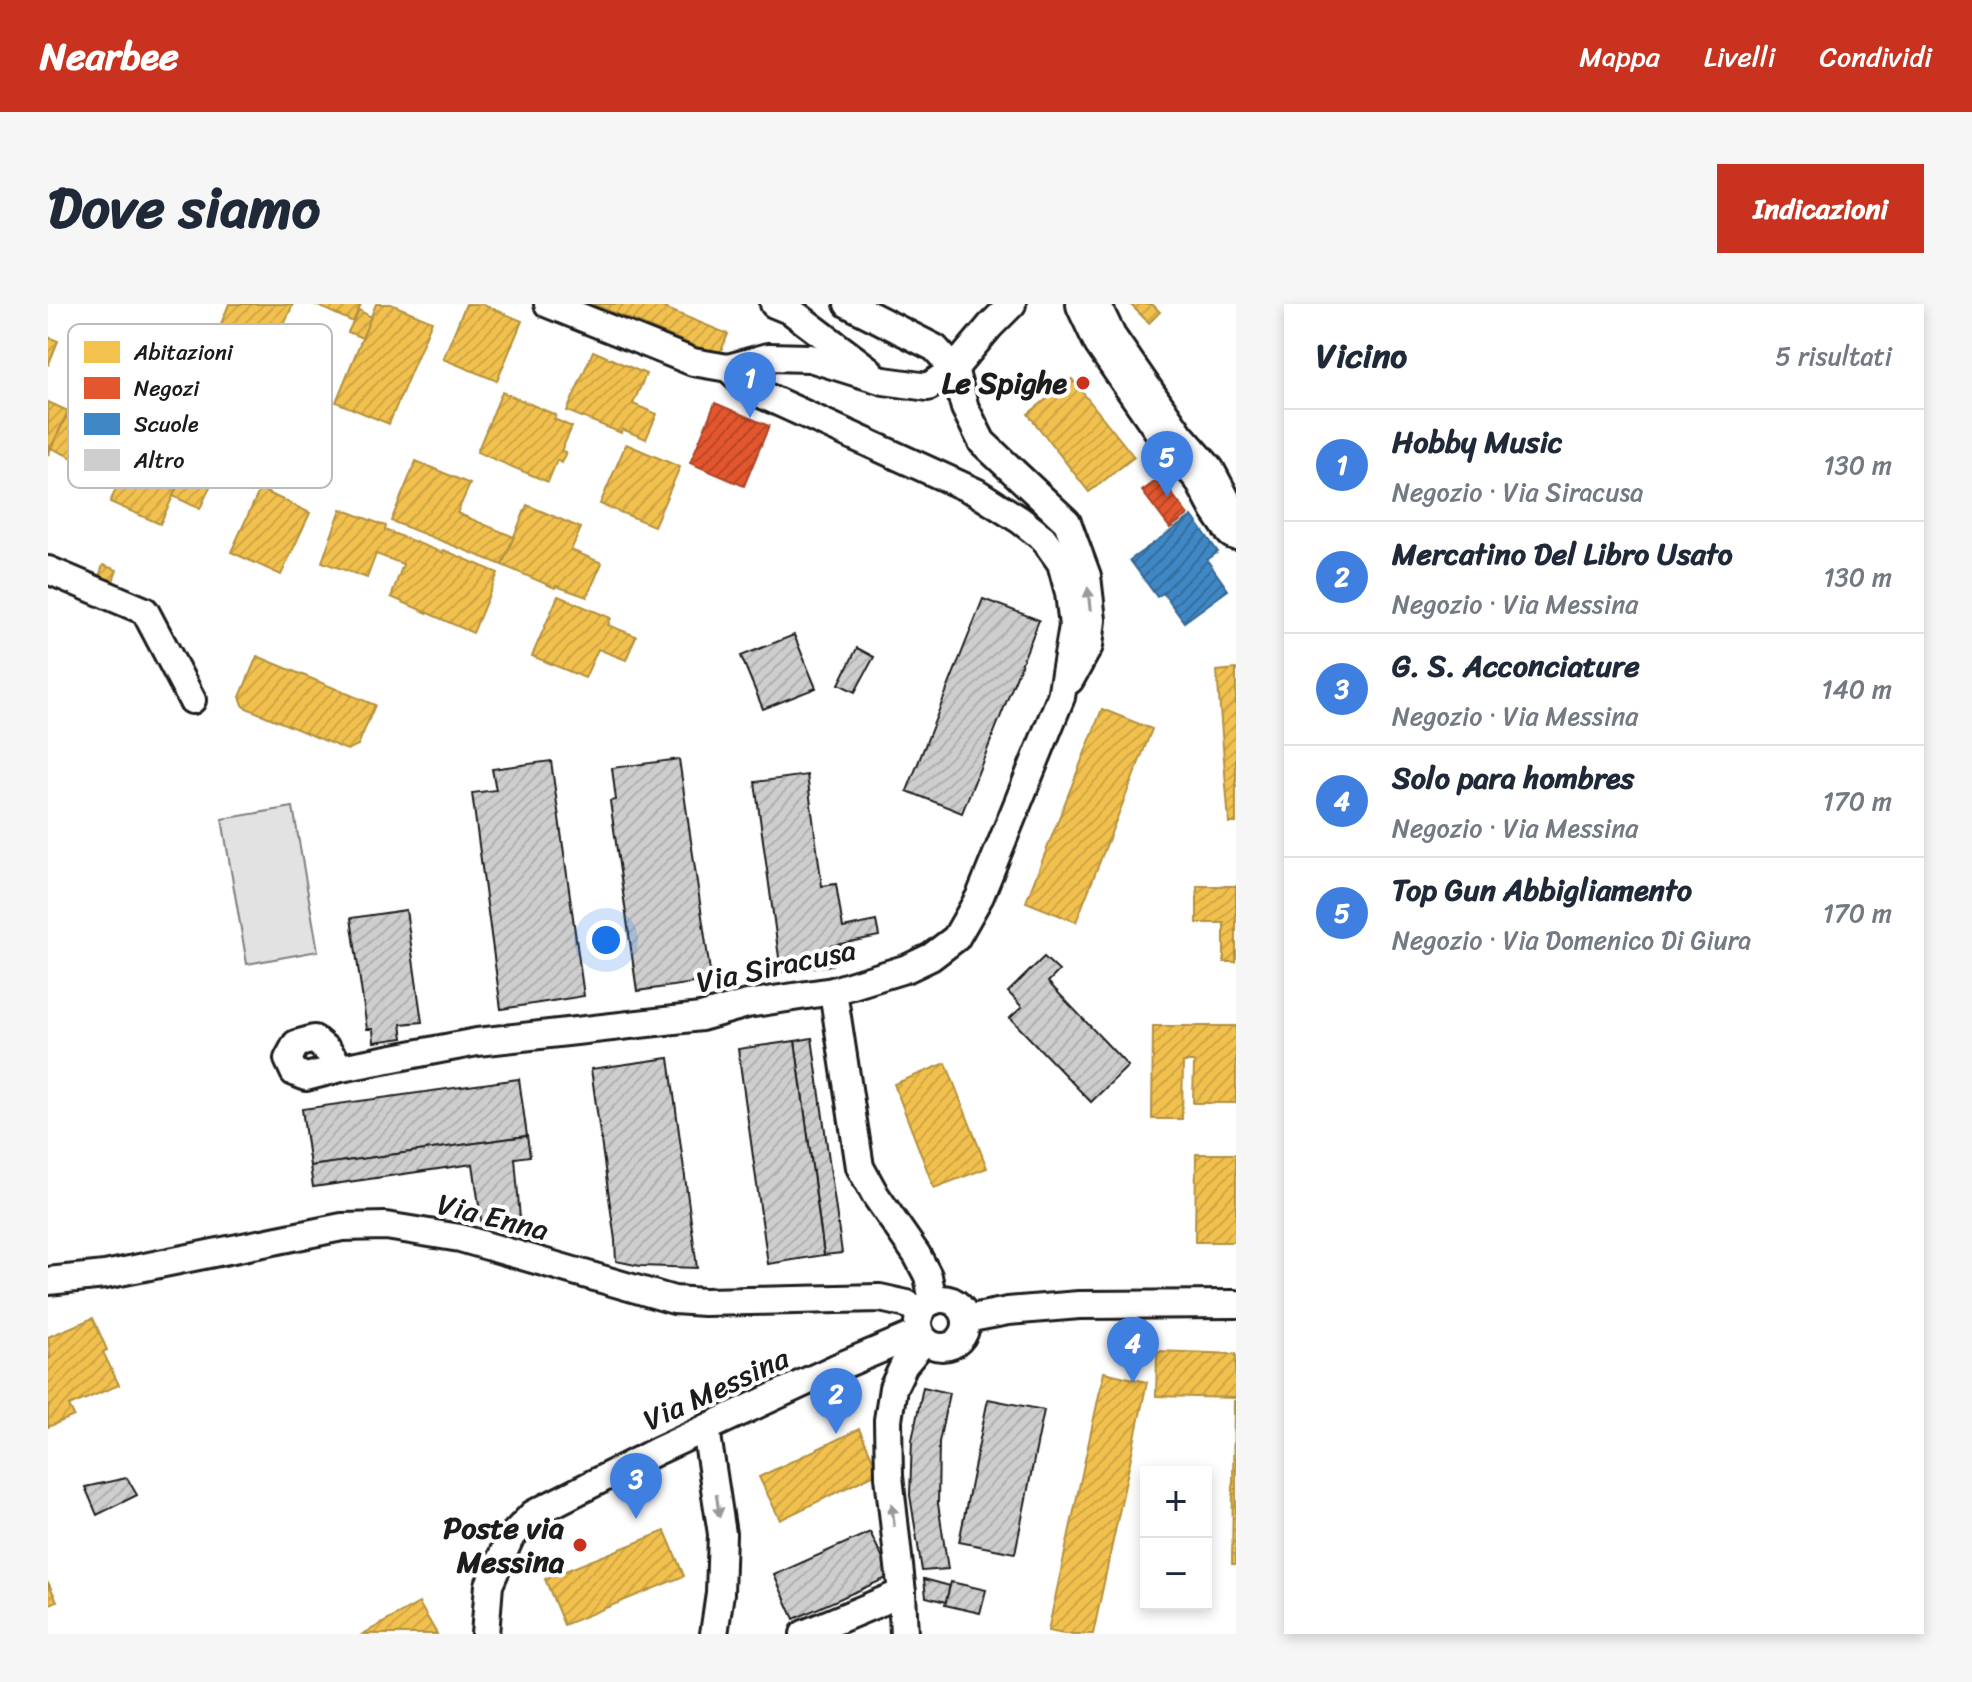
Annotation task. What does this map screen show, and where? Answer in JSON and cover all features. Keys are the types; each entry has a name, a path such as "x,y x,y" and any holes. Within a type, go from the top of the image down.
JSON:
{"main road":[{"path":"1088,304 1111,349 1174,440 1220,482 1221,506 1236,528"}],"street":[{"path":"548,304 693,362 728,368 768,357 810,358 884,381 928,387 954,369 1012,304"},
{"path":"774,304 791,311 884,381"},
{"path":"848,304 935,348 954,369"},
{"path":"954,369 984,304"},
{"name":"Via Siracusa","path":"728,368 752,390 976,492 1043,538 1061,563 1073,626 1061,697"},
{"name":"Via Siracusa","path":"341,1068 477,1042 701,1017 747,1004 833,991 908,968 931,957 956,938 985,884 1061,697 1089,646 1092,620 1083,560 1067,522 982,442 965,408 954,369"},
{"path":"48,570 145,611 192,700"},
{"path":"833,991 860,1167 928,1276 925,1322 934,1346 943,1347 958,1341 966,1319 963,1311 951,1301 942,1299 925,1322 893,1388 888,1420 889,1476 904,1634"},
{"name":"Via Enna","path":"48,1281 105,1275 342,1227 386,1226 460,1238 674,1300 880,1298 907,1304 925,1322"},
{"path":"966,1319 1008,1311 1079,1305 1236,1304"},
{"name":"Via Messina","path":"485,1634 489,1585 510,1538 533,1514 585,1486 857,1358 925,1322"},
{"path":"706,1429 722,1534 720,1593 714,1634"},
{"path":"804,1634 902,1593"}],"shaded area":[{"path":"293,807 318,951 247,964 222,819"}],"building: Abitazioni":[{"path":"229,304 293,304 285,324 221,324"},
{"path":"314,304 361,304 353,322"},
{"path":"376,304 391,304 432,321 389,424 336,402"},
{"path":"466,304 482,304 522,321 497,381 443,359"},
{"path":"593,304 655,304 728,334 719,356"},
{"path":"1130,304 1152,304 1160,312 1149,323"},
{"path":"359,310 371,317 362,338 348,332"},
{"path":"48,337 58,341 48,366"},
{"path":"593,351 646,374 633,404 657,414 646,439 622,429 621,433 567,411"},
{"path":"1072,379 1134,457 1089,492 1028,414"},
{"path":"502,392 556,415 554,419 572,427 561,451 566,452 561,463 557,460 548,482 477,452"},
{"path":"48,402 68,411 48,455"},
{"path":"66,417 68,418 68,456 51,448"},
{"path":"626,444 680,467 654,526 600,504"},
{"path":"416,461 470,484 457,513 514,537 502,565 391,521"},
{"path":"116,488 177,488 160,524 110,502"},
{"path":"177,488 209,488 200,509 173,496"},
{"path":"260,489 310,513 281,575 231,552"},
{"path":"527,505 581,528 571,550 602,563 587,597 555,588 502,565"},
{"path":"341,509 386,526 385,530 498,573 473,633 391,597 403,564 376,554 367,578 322,562"},
{"path":"103,565 117,570 112,584 98,580"},
{"path":"558,596 611,618 608,625 636,636 626,660 598,649 585,678 532,656"},
{"path":"257,656 375,705 358,745 347,750 244,707 240,697"},
{"path":"1236,669 1236,823 1229,823 1217,671"},
{"path":"1102,709 1152,729 1076,922 1026,902"},
{"path":"1197,886 1236,886 1236,962 1224,962 1224,923 1197,923"},
{"path":"1153,1026 1236,1026 1236,1103 1193,1103 1194,1062 1183,1062 1182,1119 1152,1119"},
{"path":"946,1063 987,1168 934,1188 894,1084"},
{"path":"1196,1154 1236,1154 1236,1242 1195,1242"},
{"path":"93,1318 107,1350 103,1352 119,1385 69,1406 74,1416 48,1427 48,1337"},
{"path":"1157,1351 1236,1354 1236,1398 1156,1396"},
{"path":"1104,1372 1147,1382 1093,1634 1064,1634 1048,1631"},
{"path":"1234,1401 1236,1564 1232,1564"},
{"path":"859,1429 879,1472 780,1520 759,1477"},
{"path":"665,1531 684,1576 564,1625 545,1579"},
{"path":"48,1582 57,1601 48,1605"},
{"path":"419,1603 437,1634 363,1634"}],"building: Negozi":[{"path":"715,403 769,426 744,486 690,463"},
{"path":"1160,478 1188,515 1170,528 1142,491"}],"building: Scuole":[{"path":"1192,516 1218,552 1207,560 1228,590 1184,622 1163,593 1157,597 1130,560"}],"building: Altro":[{"path":"983,599 1039,620 962,813 907,791"},
{"path":"794,635 816,688 763,709 741,656"},
{"path":"857,648 874,657 855,692 839,684"},
{"path":"679,759 711,978 637,991 610,801 616,800 612,768"},
{"path":"551,761 584,996 501,1009 472,793 496,790 492,769"},
{"path":"807,775 822,886 836,884 843,928 876,921 879,936 830,946 832,965 781,972 755,782"},
{"path":"406,910 422,1022 401,1024 403,1038 374,1042 373,1029 367,1029 351,918"},
{"path":"1044,957 1059,971 1048,982 1128,1066 1091,1102 1010,1018 1022,1007 1008,992"},
{"path":"812,1038 842,1253 824,1255 795,1041"},
{"path":"795,1041 824,1255 768,1264 738,1049"},
{"path":"669,1058 697,1268 640,1266 616,1261 591,1069"},
{"path":"519,1079 527,1136 310,1166 302,1109"},
{"path":"527,1136 530,1156 515,1158 521,1231 482,1226 473,1164 313,1187 310,1166"},
{"path":"923,1387 949,1393 939,1442 938,1504 948,1569 922,1571 910,1495 912,1440"},
{"path":"988,1399 1044,1410 1015,1553 959,1542"},
{"path":"127,1478 137,1495 97,1515 85,1487"},
{"path":"870,1532 891,1576 794,1619 774,1575"},
{"path":"924,1579 950,1586 946,1602 926,1597"},
{"path":"951,1582 986,1590 980,1613 945,1605"}],"place":[{"name":"Le Spighe","path":"1083,383"},
{"name":"Hobby Music","path":"750,418"},
{"name":"Top Gun Abbigliamento","path":"1167,497"},
{"name":"Solo para hombres","path":"1133,1383"},
{"name":"Mercatino Del Libro Usato","path":"836,1434"},
{"name":"G. S. Acconciature","path":"636,1519"},
{"name":"Poste via Messina","path":"580,1545"}]}
